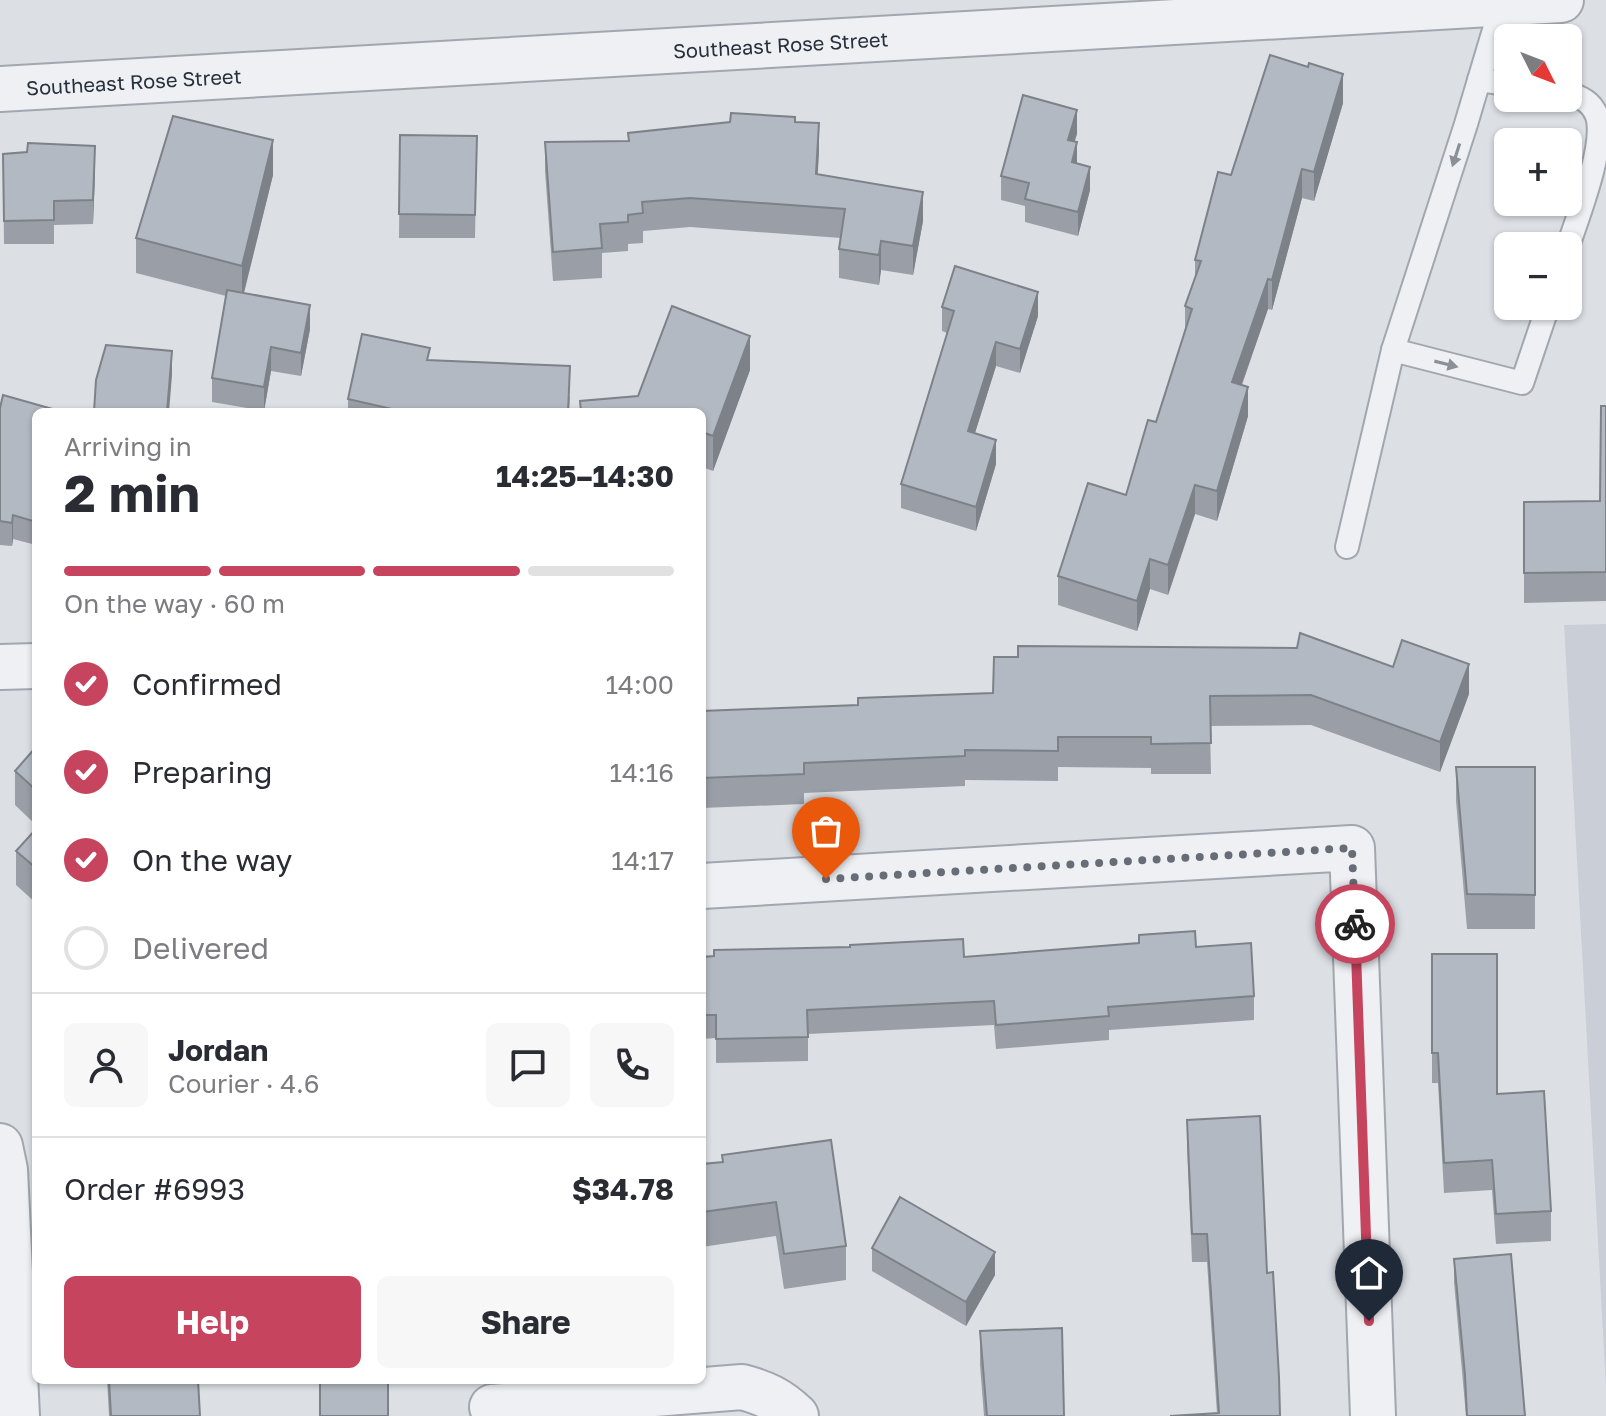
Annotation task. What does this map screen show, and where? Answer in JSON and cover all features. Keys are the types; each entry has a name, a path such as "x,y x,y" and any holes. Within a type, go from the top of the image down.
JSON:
{"street":[{"name":"Southeast Rose Street","path":"0,89 1561,0"},
{"path":"706,886 1352,848 1373,1416"},
{"path":"0,1146 5,1170 17,1416"},
{"path":"491,1401 742,1387 782,1402 796,1416"}],"lane":[{"path":"1347,547 1393,350 1502,3"},
{"path":"1479,80 1494,82"},
{"path":"1573,232 1596,161 1599,134 1598,118 1590,104 1582,99"},
{"path":"1393,350 1522,383 1543,320"}],"shaded area":[{"path":"1606,624 1606,1387 1564,625"}],"building":[{"path":"1270,55 1343,74 1314,172 1302,169 1272,280 1268,279 1232,382 1248,387 1217,491 1195,485 1168,565 1150,559 1137,601 1058,576 1088,483 1126,495 1148,420 1156,422 1192,309 1185,306 1201,261 1195,260 1218,172 1231,175"},
{"path":"1023,95 1077,110 1068,140 1077,142 1072,162 1090,167 1078,212 1025,199 1029,183 1001,176"},
{"path":"731,113 795,117 795,122 819,123 816,174 923,192 913,246 881,241 879,255 839,249 845,209 690,198 642,202 643,213 628,215 628,222 600,224 602,248 553,252 545,142 629,141 628,133 730,122"},
{"path":"173,116 273,140 242,266 136,238"},
{"path":"400,135 477,136 475,215 399,214"},
{"path":"28,143 95,146 93,200 54,201 54,220 4,221 3,154 27,152"},
{"path":"955,266 1038,292 1020,349 996,342 968,431 996,440 976,507 901,484 954,311 942,307"},
{"path":"227,290 310,305 301,353 271,347 264,387 212,378"},
{"path":"672,306 750,336 713,436 706,433 706,408 581,408 580,401 638,396"},
{"path":"362,334 430,348 427,360 570,366 568,408 387,408 348,399"},
{"path":"106,345 172,351 167,408 94,408 96,380"},
{"path":"3,395 49,408 32,408 32,521 13,515 12,523 0,521 0,408"},
{"path":"1601,406 1606,406 1606,572 1524,573 1524,502 1600,501"},
{"path":"1300,633 1393,667 1402,640 1469,664 1440,742 1311,695 1210,696 1211,743 1151,744 1151,737 1058,737 1058,751 965,750 965,756 804,763 804,774 706,778 706,711 858,705 858,698 993,693 994,657 1018,657 1018,646 1297,648"},
{"path":"32,752 32,786 15,771"},
{"path":"1456,767 1535,767 1535,895 1467,894"},
{"path":"32,833 32,865 16,851"},
{"path":"1195,931 1196,947 1251,943 1254,996 1108,1007 1109,1016 996,1025 994,1001 807,1010 808,1037 716,1039 716,1015 706,1015 706,957 714,956 714,950 850,947 963,939 964,957 1139,943 1139,935"},
{"path":"1432,954 1497,954 1497,1094 1544,1091 1551,1211 1496,1214 1492,1160 1444,1163 1438,1053 1432,1053"},
{"path":"1260,1116 1267,1273 1273,1272 1280,1416 1170,1416 1219,1413 1207,1234 1192,1234 1187,1120"},
{"path":"831,1140 846,1246 784,1254 776,1202 706,1211 706,1164 723,1162 722,1155"},
{"path":"900,1197 995,1252 966,1302 872,1248"},
{"path":"1511,1254 1525,1416 1467,1416 1454,1259"},
{"path":"1062,1328 1064,1416 987,1416 980,1331"},
{"path":"109,1384 198,1384 200,1416 111,1416"},
{"path":"320,1384 388,1384 388,1416 320,1416"}],"way so far":[{"path":"826,879 1352,848 1355,924"}],"route":[{"path":"1355,924 1369,1321"}]}
